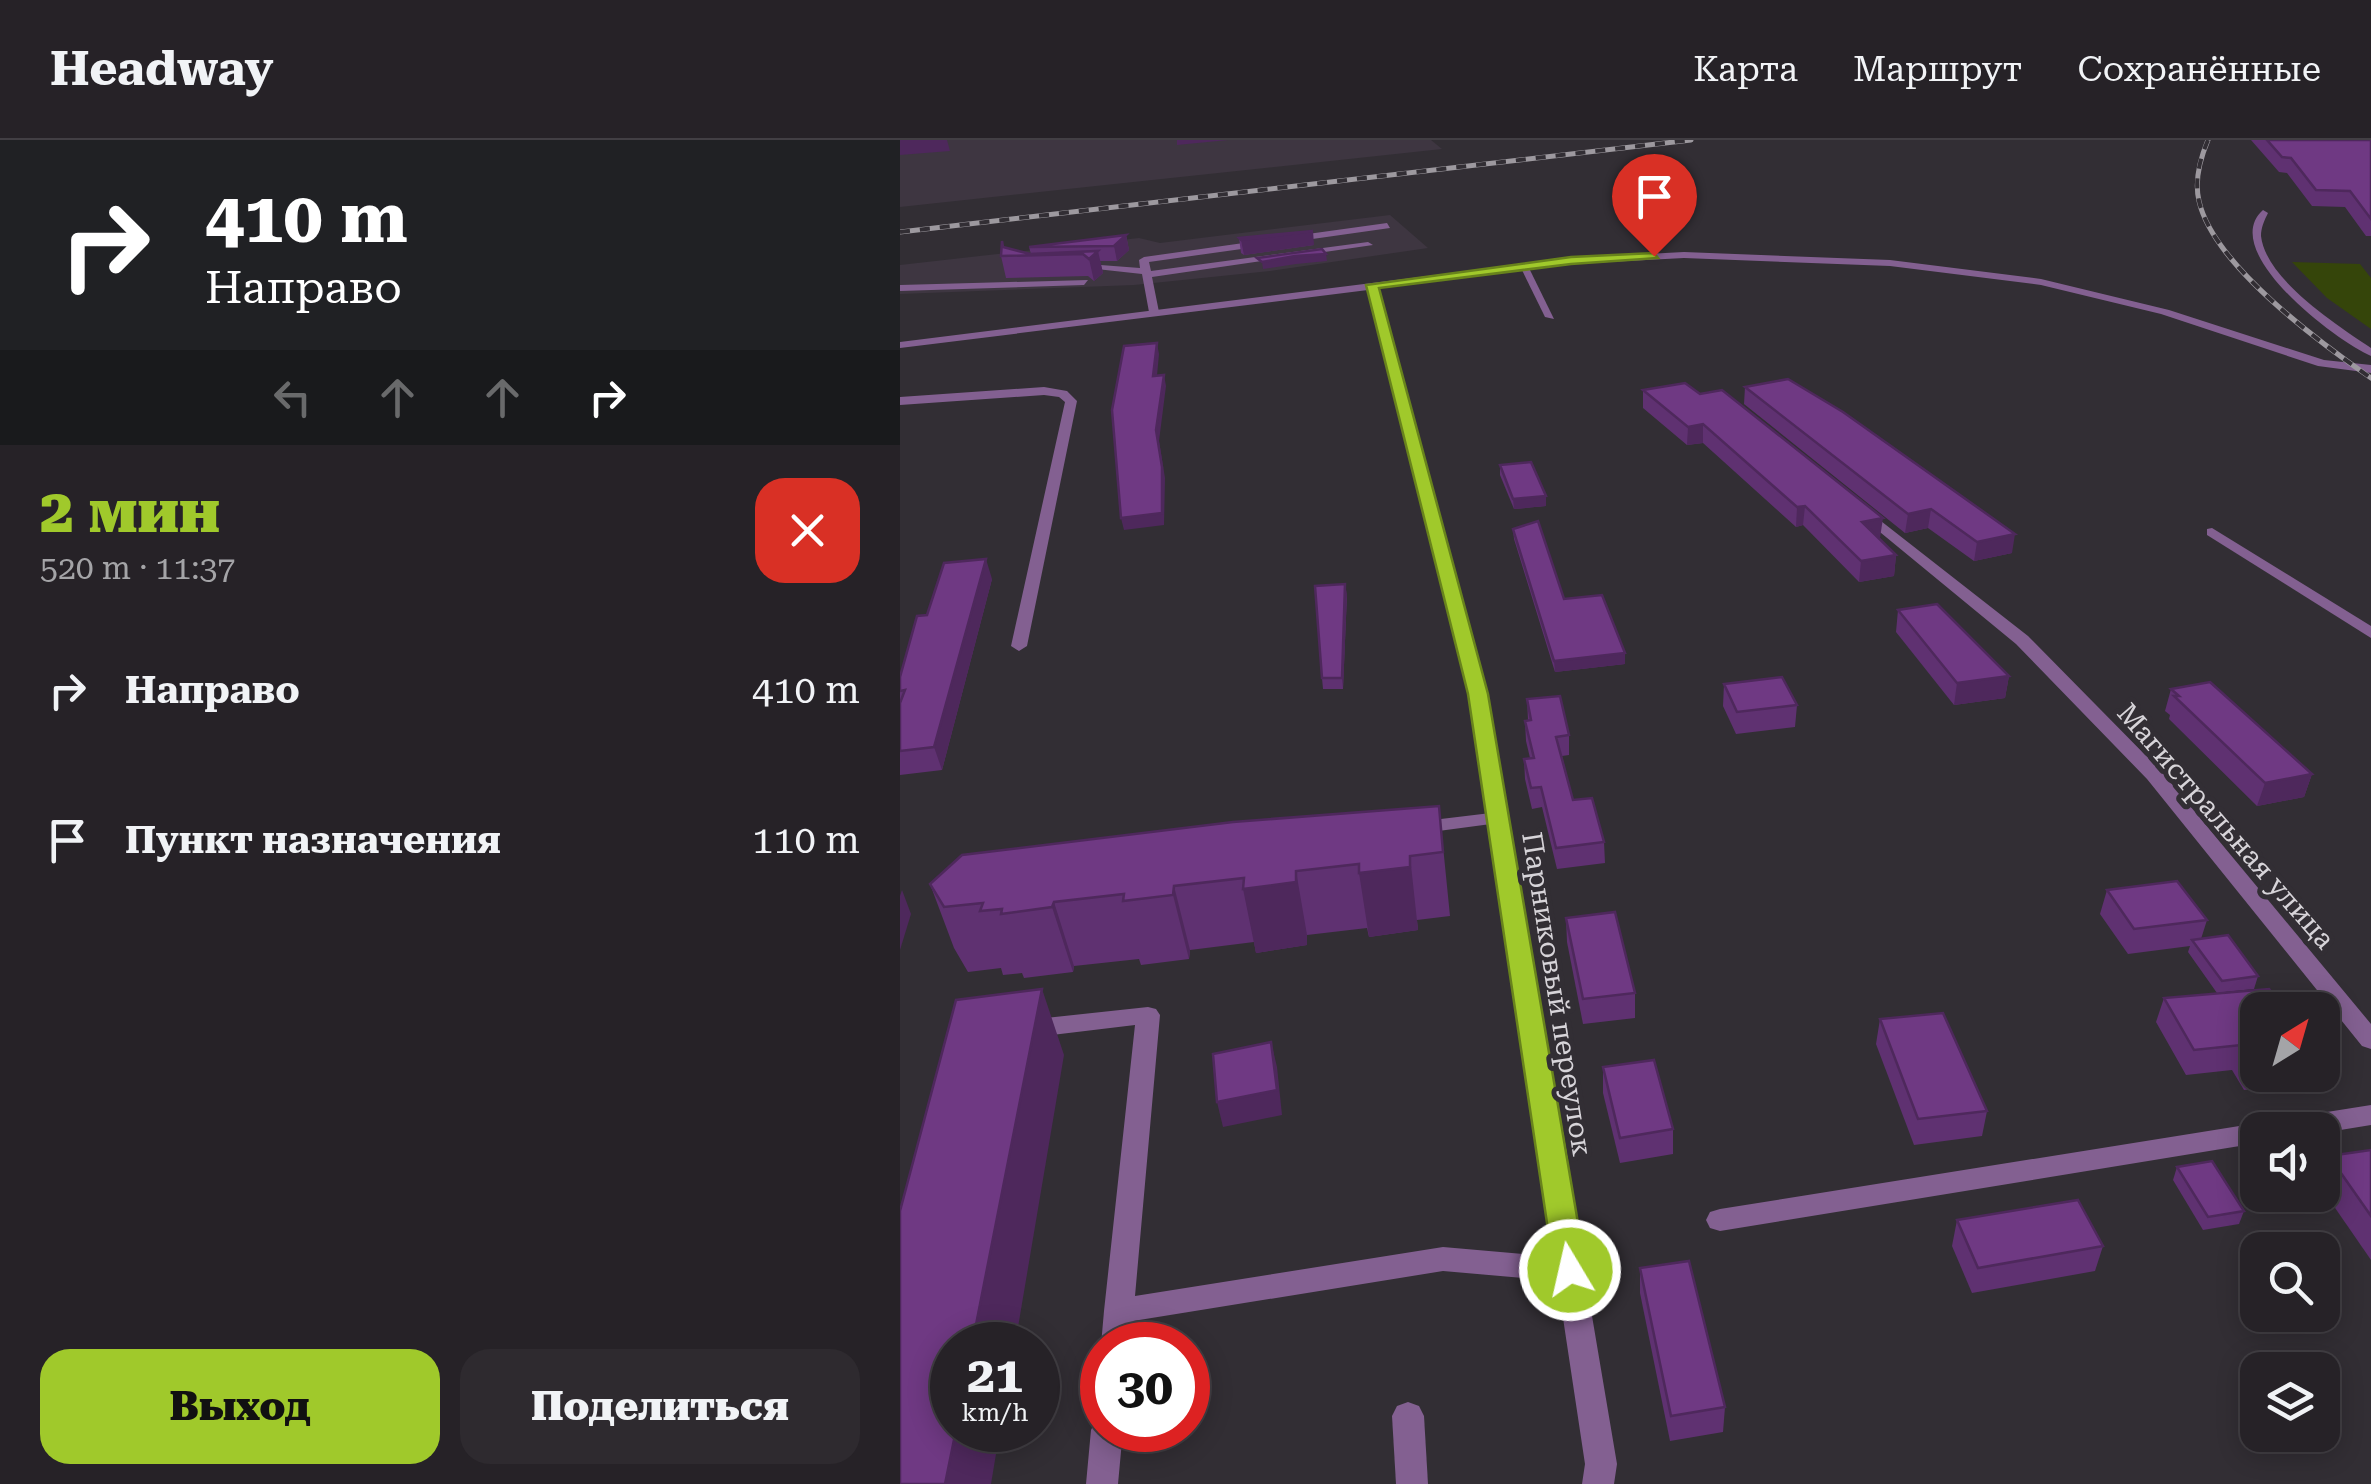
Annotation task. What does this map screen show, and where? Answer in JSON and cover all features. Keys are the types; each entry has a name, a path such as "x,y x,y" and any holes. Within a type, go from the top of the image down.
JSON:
{"street":[{"path":"2263,213 2254,231 2258,249 2271,271 2302,301 2371,353"},
{"path":"1154,312 1144,260 1387,226"},
{"path":"1054,268 1092,265 1147,273 1368,244"},
{"path":"900,344 1524,266 1684,255 1808,258 1968,272 2104,296 2322,363 2371,369"},
{"path":"1524,266 1550,318"},
{"path":"900,288 1084,282"},
{"name":"Парниковый переулок","path":"1372,285 1478,694 1601,1464 1598,1484"},
{"path":"900,401 1044,391 1063,394 1071,401 1019,646"},
{"name":"Магистральная улица","path":"1844,495 2022,640 2154,775 2371,1040"},
{"path":"2212,532 2371,632"},
{"path":"1403,830 1498,818"},
{"path":"993,1034 1148,1015 1118,1322"},
{"path":"2340,1120 2371,1115"},
{"path":"1720,1220 2240,1136"},
{"path":"1119,1311 1443,1259 1570,1270"},
{"path":"1408,1416 1412,1484"},
{"path":"1102,1484 1105,1452"}],"shaded area":[{"path":"900,140 1431,140 1442,149 900,207"},
{"path":"1390,215 1428,248 1270,271 1134,285 900,294 900,265 1139,238 1160,243"}],"green space":[{"path":"2292,262 2360,264 2371,278 2371,329 2327,298"}],"building":[{"path":"2267,140 2371,140 2371,219 2350,191 2316,190 2291,158 2282,157"},
{"path":"1313,231 1241,240 1239,238"},
{"path":"1126,235 1114,246 1029,247"},
{"path":"1002,241 1003,247 1030,254 1098,251 1089,259 1083,254 1001,256"},
{"path":"1322,249 1326,254 1262,262 1257,258"},
{"path":"1157,343 1153,376 1164,375 1156,430 1162,467 1162,513 1121,518 1112,410 1124,346"},
{"path":"1788,379 1843,412 2015,534 1977,542 1931,509 1908,514 1745,387"},
{"path":"1685,383 1700,394 1722,390 1883,518 1862,522 1896,555 1861,561 1805,506 1797,507 1703,424 1688,427 1643,390"},
{"path":"1531,462 1546,496 1513,499 1500,465"},
{"path":"1538,521 1564,599 1602,595 1625,653 1554,661 1513,529"},
{"path":"986,559 934,747 900,751 900,703 905,690 900,691 900,677 917,616 927,615 944,563"},
{"path":"1345,584 1342,678 1322,678 1315,586"},
{"path":"1937,604 2009,676 1957,683 1898,610"},
{"path":"1782,677 1797,705 1737,712 1724,684"},
{"path":"2210,682 2312,774 2265,783 2171,689"},
{"path":"1560,696 1569,735 1556,737 1573,800 1592,798 1604,842 1556,848 1541,787 1531,788 1524,759 1534,758 1525,721 1531,720 1527,699"},
{"path":"1439,806 1443,852 1410,856 1410,867 1359,873 1359,864 1296,871 1296,882 1243,889 1244,878 1174,886 1173,895 1123,901 1124,894 1054,902 1052,907 1001,914 1002,909 980,911 983,903 944,907 930,884 962,855 1233,822"},
{"path":"2177,881 2207,920 2134,929 2107,890"},
{"path":"1615,912 1635,993 1583,999 1566,918"},
{"path":"2228,935 2258,976 2222,981 2192,940"},
{"path":"1042,989 977,1322 930,1322 930,1452 952,1452 945,1484 900,1484 900,1211 956,1000"},
{"path":"2269,989 2271,992 2240,992 2240,1045 2194,1050 2164,998"},
{"path":"1943,1013 1987,1111 1918,1119 1880,1019"},
{"path":"1271,1042 1277,1090 1217,1102 1213,1054"},
{"path":"1654,1060 1673,1129 1620,1138 1603,1067"},
{"path":"2371,1150 2371,1216 2340,1172 2340,1154"},
{"path":"2212,1161 2240,1205 2240,1212 2208,1217 2177,1167"},
{"path":"2078,1200 2103,1246 1978,1268 1957,1220"},
{"path":"1689,1261 1725,1407 1671,1416 1640,1268"}],"railway":[{"path":"900,232 1691,140"},
{"path":"2208,140 2199,170 2199,201 2224,250 2297,323 2371,378"}],"route":[{"path":"1570,1270 1478,694 1372,285 1571,261 1654,256"}]}
